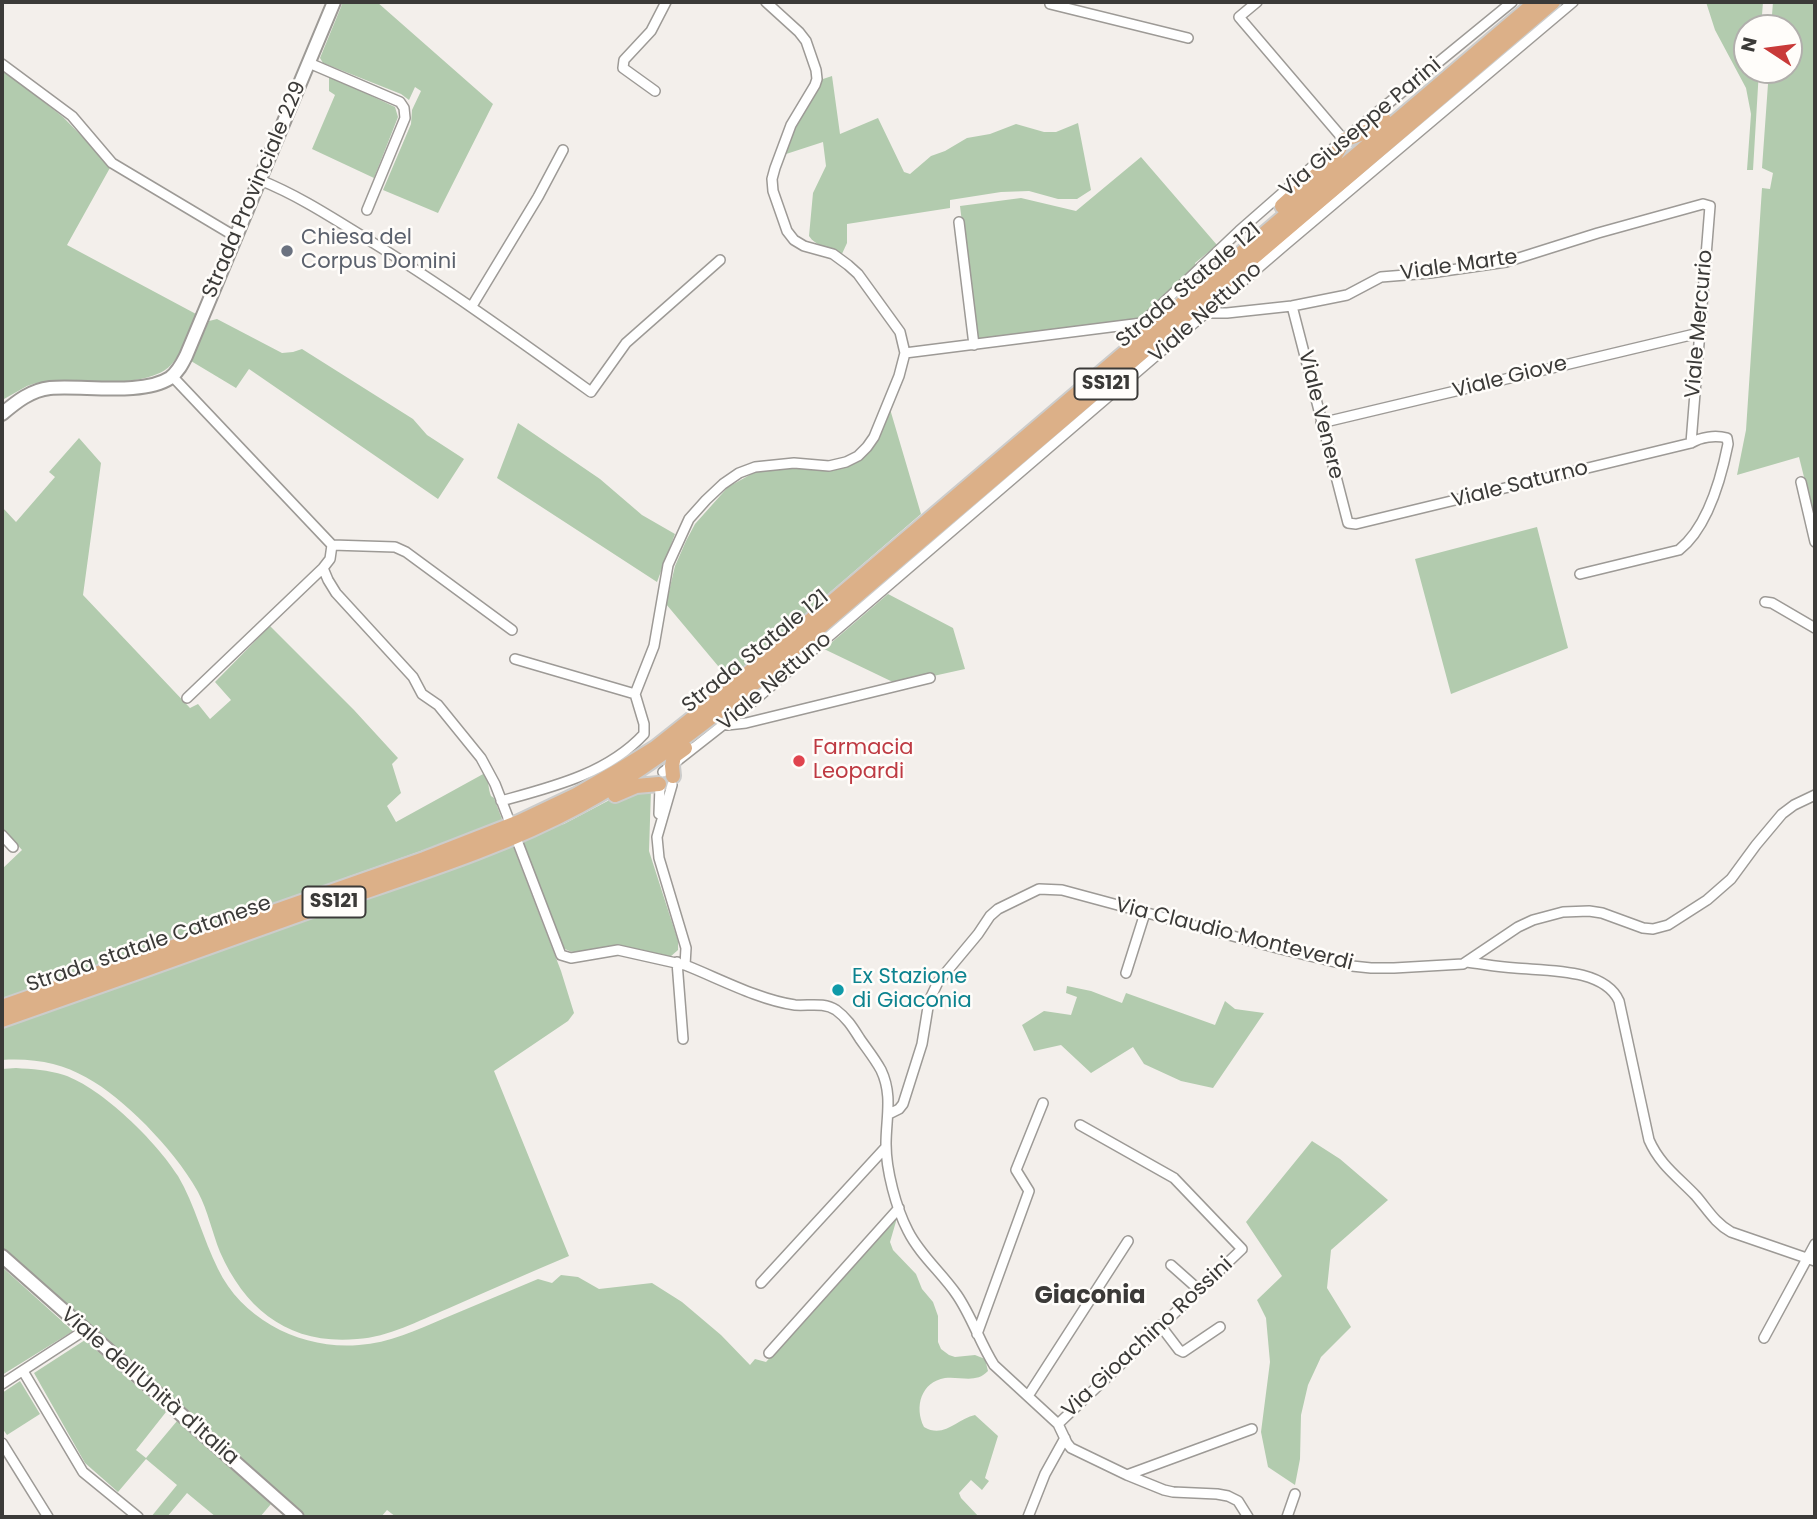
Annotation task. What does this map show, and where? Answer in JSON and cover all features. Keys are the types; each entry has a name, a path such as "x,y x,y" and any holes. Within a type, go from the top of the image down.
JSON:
{"main road":[{"name":"Strada Statale 121","path":"666,772 737,683 1536,2"},
{"name":"Strada Statale 121","path":"666,772 745,691 1553,2"},
{"path":"1234,259 1250,234 1332,161 1344,140 1371,130 1416,95 1440,83"},
{"path":"552,820 583,812 623,790 666,772"},
{"name":"Strada statale Catanese","path":"2,1020 430,869 552,820 628,778 666,772"},
{"name":"Strada statale Catanese","path":"2,1007 499,831 576,795 666,772"}],"street":[{"path":"655,92 623,68 623,65 624,60 651,31 666,2"},
{"path":"501,801 578,778 628,748 644,734 644,724 635,694 654,646 668,565 689,519 723,484 739,473 755,467 794,463 829,466 858,456 874,437 899,376 905,353 900,332 858,274 833,254 804,246 794,240 787,231 773,191 772,178 791,125 817,79 806,41 766,2"},
{"path":"1051,2 1050,4 1188,38"},
{"path":"1257,2 1239,17 1344,140"},
{"name":"Via Giuseppe Parini","path":"905,353 1142,323 1239,231 1344,140 1512,2"},
{"name":"Viale Nettuno","path":"666,772 725,725 1573,2"},
{"name":"Strada Provinciale 229","path":"172,376 186,356 309,63 330,3"},
{"path":"309,63 400,102 404,108 405,118 367,211"},
{"path":"2,64 72,116 112,163 236,237"},
{"path":"472,306 538,197 563,149"},
{"path":"260,180 289,191 397,257 472,306 591,392 626,343 720,260"},
{"name":"Viale Marte","path":"1206,313 1292,306 1347,295 1381,277 1506,262 1598,233 1703,204 1710,205"},
{"name":"Viale Mercurio","path":"1691,443 1710,205"},
{"path":"959,222 974,345"},
{"name":"Viale Venere","path":"1292,306 1348,523"},
{"name":"Viale Giove","path":"1321,423 1699,332"},
{"path":"2,414 23,398 49,388 137,387 151,385 172,376 332,545 330,559 323,568 187,698"},
{"name":"Viale Saturno","path":"1348,523 1356,524 1691,443 1699,438 1727,438 1728,444 1716,490 1701,524 1688,542 1679,550 1580,574"},
{"path":"1801,482 1815,542"},
{"path":"332,545 395,547 406,552 512,629"},
{"path":"323,568 336,593 413,677 422,694 438,705 481,758 509,820"},
{"path":"1765,602 1772,603 1815,628"},
{"path":"514,659 635,694"},
{"path":"725,725 746,723 930,678"},
{"path":"666,772 657,837 659,858 687,948 681,963 683,1039"},
{"name":"Via Claudio Monteverdi","path":"889,1114 903,1104 922,1044 929,1001 938,982 990,916 998,909 1039,889 1062,890 1352,966 1395,968 1463,964 1518,927 1563,912 1602,913 1643,928 1653,929 1668,925 1706,900 1731,879 1782,814 1815,795"},
{"path":"2,835 13,847"},
{"path":"517,843 561,955 571,958 618,950 681,963 773,1001 802,1006 817,1004 834,1008 845,1017 881,1070 886,1086 889,1114 886,1147 891,1183 908,1231 921,1252 956,1294 994,1366 1058,1424 1071,1448 1127,1475 1173,1492 1228,1496 1238,1501 1248,1517"},
{"path":"1126,973 1145,913"},
{"path":"1467,962 1570,972 1609,987 1619,1001 1649,1140 1664,1166 1698,1199 1720,1226 1811,1260"},
{"path":"978,1334 1029,1191 1016,1170 1043,1103"},
{"name":"Via Gioachino Rossini","path":"1058,1424 1242,1249 1174,1178 1080,1125"},
{"path":"761,1283 886,1147"},
{"path":"769,1353 899,1208"},
{"path":"1028,1396 1128,1241"},
{"path":"1764,1338 1811,1260 1815,1244"},
{"name":"Viale dell'Unità d'Italia","path":"2,1256 298,1517"},
{"path":"1171,1265 1199,1289"},
{"path":"1160,1325 1183,1352 1220,1326"},
{"path":"2,1384 85,1330"},
{"path":"23,1371 83,1472 138,1517"},
{"path":"1127,1475 1252,1429"},
{"path":"1028,1517 1045,1474 1065,1438"},
{"path":"2,1443 48,1517"},
{"path":"1287,1517 1295,1494"}],"green space":[{"path":"343,2 377,2 493,104 438,213 383,190 411,124 412,110 421,91 415,87 409,100 401,94 323,63 320,58"},
{"path":"1706,2 1763,2 1762,14 1733,14 1733,64 1715,30"},
{"path":"1773,2 1815,2 1815,521 1799,457 1737,475 1746,430 1762,188 1770,189 1773,173 1762,168 1768,84 1803,84 1803,14 1772,14"},
{"path":"2,69 63,117 111,166 67,245 198,317 179,354 171,365 160,373 127,381 36,383 4,399 2,397"},
{"path":"329,76 395,107 398,117 374,178 312,149 335,95 329,91"},
{"path":"832,76 840,134 878,118 904,172 910,174 931,156 967,138 990,134 1016,124 1044,132 1056,132 1078,123 1091,190 1077,199 1058,199 1029,191 1001,192 950,200 950,208 847,224 847,243 841,256 819,245 809,236 813,193 826,166 823,142 783,155 820,80"},
{"path":"1744,84 1758,84 1753,170 1747,170 1751,114"},
{"path":"1141,157 1217,245 1195,263 1196,267 1142,319 979,341 976,337 960,206 1021,198 1076,211"},
{"path":"217,319 282,353 302,349 413,419 427,435 464,459 438,499 249,369 236,388 191,361 209,321"},
{"path":"890,409 921,514 729,679 666,604 675,566 695,524 728,487 757,471 794,468 833,470 847,466 873,446"},
{"path":"518,423 600,479 642,515 675,534 657,582 497,478"},
{"path":"79,438 101,463 83,595 190,708 198,704 210,719 231,700 215,682 270,626 398,758 392,764 401,793 387,806 396,822 485,773 491,796 503,822 2,999 2,869 22,850 2,828 2,507 16,522 55,477 49,472"},
{"path":"1537,527 1568,648 1451,694 1415,559"},
{"path":"888,594 953,628 965,669 897,684 824,649"},
{"path":"651,790 649,851 678,941 678,950 670,957 620,947 576,952 566,950 562,946 521,842 547,828 564,824 619,795"},
{"path":"513,846 561,971 574,1013 568,1021 494,1071 569,1256 414,1323 369,1338 333,1339 291,1330 273,1320 257,1307 231,1273 220,1252 198,1192 174,1157 146,1125 114,1096 82,1075 45,1062 2,1060 2,1025"},
{"path":"1067,986 1091,991 1122,1003 1126,993 1215,1025 1225,1001 1235,1009 1264,1013 1213,1088 1181,1081 1144,1064 1133,1047 1091,1073 1061,1045 1034,1051 1022,1025 1044,1011 1071,1015 1077,997 1066,993"},
{"path":"16,1068 64,1075 95,1091 127,1118 157,1148 178,1176 218,1269 243,1304 277,1328 317,1343 359,1345 392,1339 538,1279 552,1283 561,1275 578,1277 599,1289 652,1283 682,1302 721,1335 750,1365 755,1359 766,1362 896,1216 890,1242 893,1250 916,1274 922,1289 933,1302 938,1316 938,1342 941,1349 955,1357 975,1355 985,1359 988,1371 983,1375 937,1380 925,1390 920,1404 924,1427 931,1430 944,1430 975,1415 998,1436 985,1478 989,1481 982,1490 971,1480 959,1493 979,1517 396,1517 387,1510 381,1517 306,1517 2,1250 2,1069"},
{"path":"1312,1141 1340,1159 1388,1200 1331,1250 1327,1288 1351,1327 1321,1357 1308,1385 1301,1415 1300,1459 1295,1485 1268,1467 1261,1432 1270,1362 1266,1318 1257,1300 1282,1276 1246,1222"},
{"path":"2,1267 73,1331 2,1375"},
{"path":"85,1340 166,1412 136,1450 146,1458 177,1421 271,1504 260,1517 216,1517 187,1493 167,1517 151,1517 177,1485 146,1459 118,1492 85,1463 34,1373"},
{"path":"20,1381 40,1414 7,1435 2,1428 2,1393"}],"place":[{"name":"Chiesa del Corpus Domini","path":"287,251"},
{"name":"Farmacia Leopardi","path":"799,761"},
{"name":"Ex Stazione di Giaconia","path":"838,990"}],"district":[{"name":"Giaconia","path":"1090,1297"}]}
